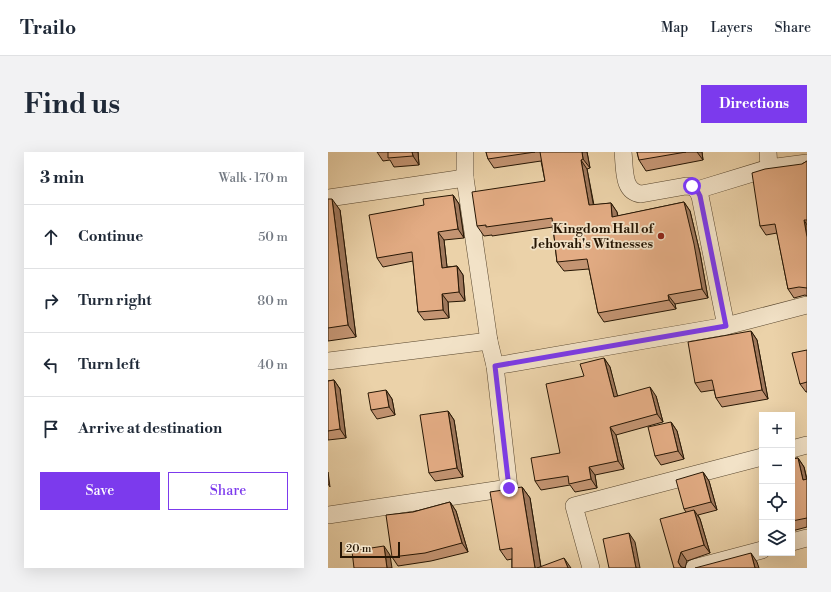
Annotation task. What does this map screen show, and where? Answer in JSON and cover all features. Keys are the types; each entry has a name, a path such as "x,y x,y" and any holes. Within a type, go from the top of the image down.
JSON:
{"street":[{"path":"328,515 509,488 495,366 489,341 465,178 465,152"},
{"path":"623,152 627,184 629,190 634,194 686,186 692,186 697,190 700,196 726,326"},
{"path":"697,190 768,160 807,163"},
{"path":"328,198 465,178"},
{"path":"495,366 726,326 807,305"},
{"path":"328,362 489,341"},
{"path":"795,448 807,445"},
{"path":"591,568 574,506 759,458"},
{"path":"795,541 807,538"},
{"path":"694,568 759,551"}],"building":[{"path":"388,152 412,152 413,156 388,158"},
{"path":"486,152 535,152 488,159"},
{"path":"540,152 582,152 583,159 581,160 589,205 611,203 612,217 684,202 694,244 702,289 668,295 669,300 598,313 587,259 557,262 552,218 486,227 486,225 477,226 472,192 545,181"},
{"path":"637,152 686,152 639,160"},
{"path":"807,161 807,220 804,220 807,237 807,288 799,287 788,289 775,224 760,226 752,173 765,169 802,164"},
{"path":"453,195 458,229 438,232 442,268 457,266 459,292 442,294 443,310 418,312 412,252 377,258 369,215 424,205 423,199"},
{"path":"328,199 332,199 348,325 328,328"},
{"path":"751,331 762,390 716,398 712,380 695,383 688,342"},
{"path":"807,350 807,382 800,384 792,353"},
{"path":"604,358 614,397 650,387 657,414 610,427 618,461 589,467 591,479 569,484 568,476 535,481 531,458 560,453 546,384 584,376 580,364"},
{"path":"334,380 340,429 328,431 328,381"},
{"path":"386,390 389,407 371,410 368,393"},
{"path":"448,411 457,468 429,473 420,415"},
{"path":"671,422 678,451 655,456 648,427"},
{"path":"795,458 798,458 803,480 807,479 807,518 795,520 795,484"},
{"path":"703,472 711,502 684,509 676,480"},
{"path":"522,487 535,568 512,568 512,548 500,550 490,492"},
{"path":"450,502 462,543 425,553 392,557 386,515 413,512"},
{"path":"694,510 704,545 681,552 678,562 681,567 686,568 674,568 660,519"},
{"path":"629,533 636,568 609,568 603,539"},
{"path":"384,546 387,568 354,568 352,551"},
{"path":"751,553 755,568 695,568"},
{"path":"564,558 568,568 537,568"}],"place":[{"name":"Kingdom Hall of Jehovah's Witnesses","path":"661,236"}],"route":[{"path":"509,488 495,366 726,326 700,196 697,190 692,186"}]}
